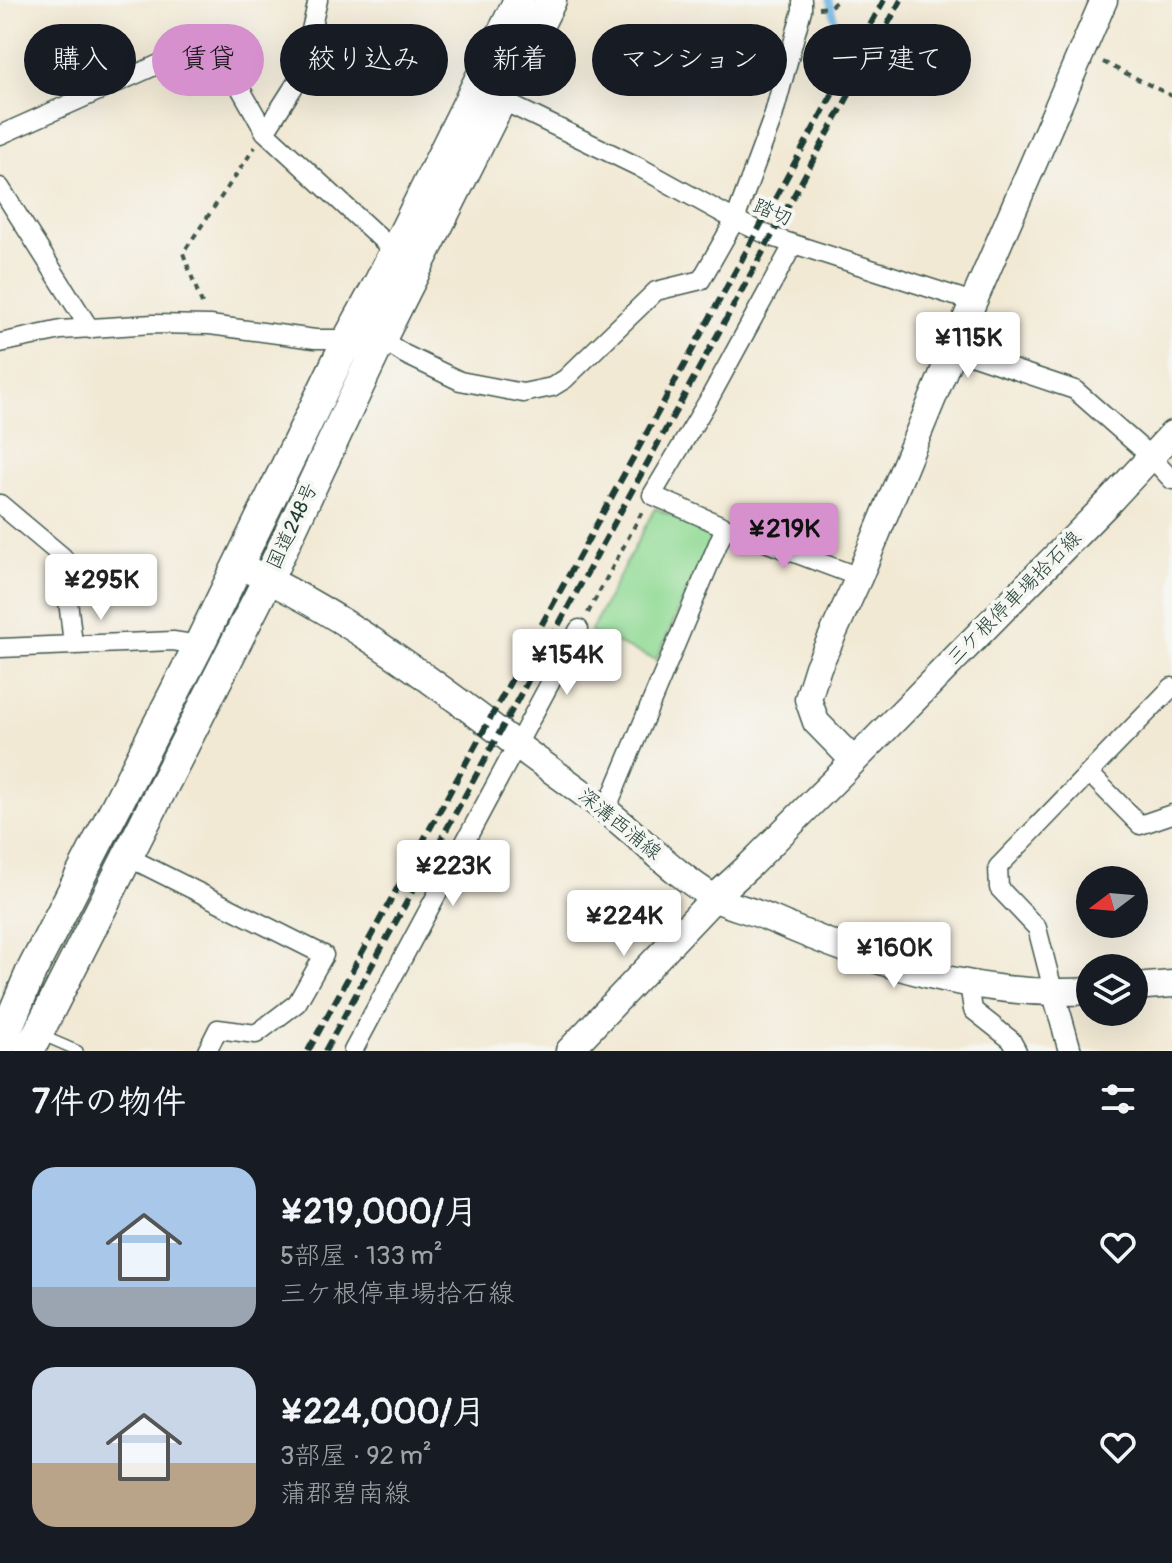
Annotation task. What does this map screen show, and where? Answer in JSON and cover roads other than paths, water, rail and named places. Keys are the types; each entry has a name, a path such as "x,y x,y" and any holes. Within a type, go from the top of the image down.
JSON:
{"highway":[{"name":"国道248号","path":"22,1035 31,972 199,645 347,341 519,0"},
{"name":"国道248号","path":"22,1035 126,856 268,579 381,339 551,0"}],"main road":[{"path":"854,761 816,722 808,699 818,667 1104,0"},
{"name":"三ケ根停車場拾石線","path":"569,1051 714,898 854,761 1172,434"},
{"name":"深溝西浦線","path":"238,565 376,641 606,810 714,898 767,917 810,938 969,984 1054,994 1076,992"},
{"path":"1148,986 1172,984"}],"street":[{"path":"265,132 300,77 318,0"},
{"path":"0,343 61,330 153,324 210,325 315,339 381,339 404,354 460,381 523,393 552,387 580,366 656,291 701,280 735,220 773,117 802,10 802,0"},
{"path":"0,135 213,40 265,132 394,251"},
{"name":"踏切","path":"501,100 639,167 735,220 793,245 973,302"},
{"path":"0,187 90,329"},
{"path":"793,245 708,401 652,495 725,527 859,577"},
{"path":"953,349 1075,390 1150,456 1172,480"},
{"path":"0,504 63,557 73,644"},
{"path":"606,810 725,527"},
{"path":"353,1051 579,629"},
{"path":"0,648 173,641 199,645"},
{"path":"1070,1051 1037,928 999,888 998,867 1172,687"},
{"path":"1090,774 1140,825 1172,814"},
{"path":"126,856 324,955 297,1003 256,1034 218,1029 207,1051"},
{"path":"969,984 973,1010 1011,1040 1017,1051"}],"lane":[{"path":"22,1035 78,1051"}],"waterway":[{"path":"829,0 834,17"}],"railway":[{"path":"308,1051 884,0"},
{"path":"325,1051 901,0"}]}
